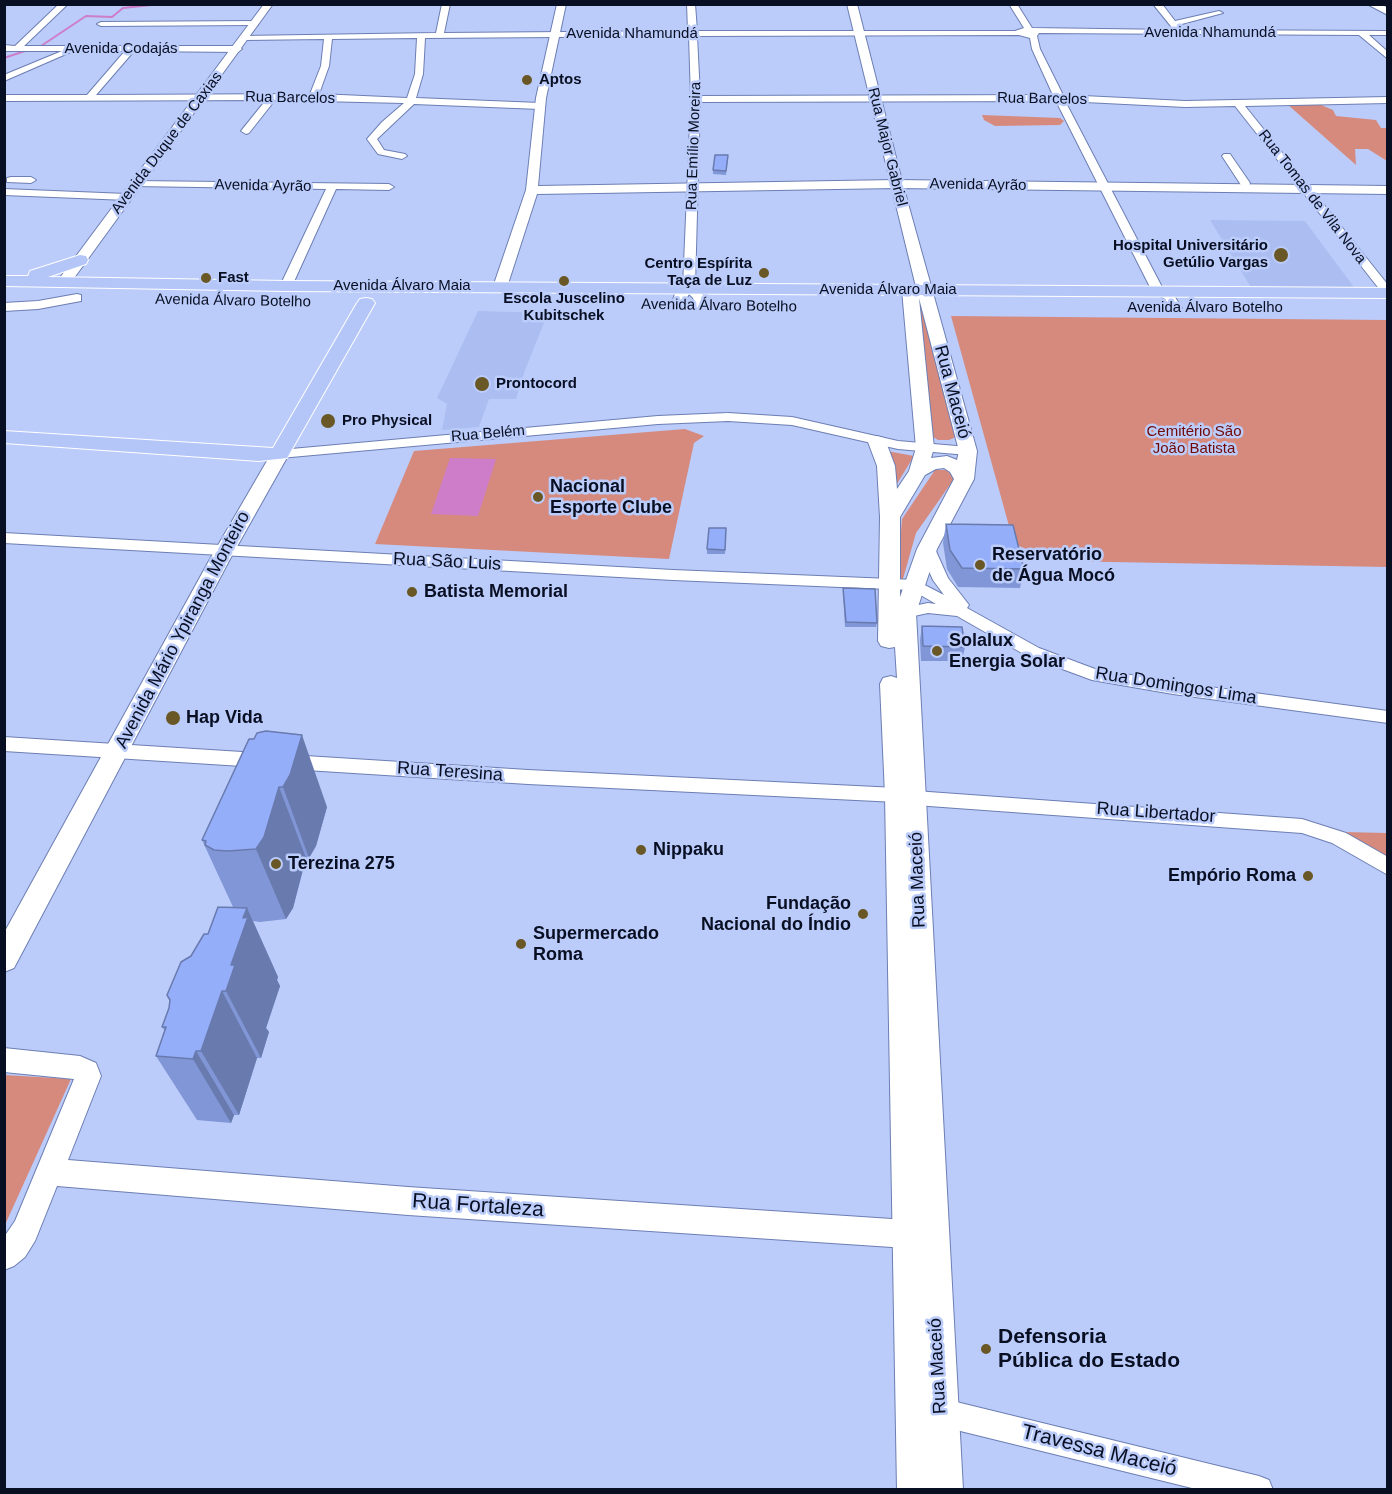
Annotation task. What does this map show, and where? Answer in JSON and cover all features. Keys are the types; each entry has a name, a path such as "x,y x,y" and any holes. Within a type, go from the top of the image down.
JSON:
{"main road":[{"name":"Rua Major Gabriel","path":"852,4 895,182 919,298"},
{"path":"1372,4 1388,12"},
{"path":"4,280 44,273 80,260"},
{"name":"Avenida Álvaro Maia","path":"4,280 286,286 689,288 919,298 1387,299"},
{"path":"64,282 62,291 77,298"},
{"name":"Avenida Álvaro Botelho","path":"77,298 701,306 919,298 1176,309 1387,299"},
{"name":"Rua Maceió","path":"919,298 925,448 918,471 890,516 889,583 906,797 944,1490"},
{"name":"Rua Maceió","path":"916,1490 907,1234 905,613 927,549 964,479 968,451 919,298"},
{"name":"Avenida Mário Ypiranga Monteiro","path":"4,960 225,550 366,303"},
{"name":"Rua Belém","path":"4,437 259,455 280,454"},
{"path":"876,442 886,466 890,516"},
{"path":"918,471 931,464 947,462 958,468 964,479"}],"street":[{"path":"17,48 64,4"},
{"name":"Avenida Duque de Caxias","path":"64,282 270,4"},
{"path":"439,36 446,4"},
{"path":"500,287 533,187 540,106 562,4"},
{"name":"Rua Emílio Moreira","path":"689,288 696,99 691,4"},
{"path":"1011,4 1104,185 1156,297 1169,297 1176,309"},
{"path":"1157,4 1180,33"},
{"path":"1173,24 1219,13"},
{"path":"101,24 255,22"},
{"name":"Avenida Nhamundá","path":"245,38 692,33 1388,34"},
{"path":"1362,34 1388,57"},
{"path":"408,114 418,74 421,36"},
{"path":"314,97 325,66 328,38"},
{"name":"Avenida Codajás","path":"4,48 238,49"},
{"path":"4,78 74,49"},
{"path":"89,98 131,49"},
{"path":"246,131 273,97"},
{"name":"Rua Barcelos","path":"4,98 314,97 410,103 540,106"},
{"name":"Rua Barcelos","path":"696,99 1060,98 1164,104 1388,100"},
{"name":"Rua Tomas de Vila Nova","path":"1237,102 1387,299"},
{"path":"402,156 381,152 372,139 385,124 410,103"},
{"path":"1227,156 1245,183"},
{"path":"6,185 31,180"},
{"name":"Avenida Ayrão","path":"533,187 813,182 1388,185"},
{"name":"Avenida Ayrão","path":"137,183 389,187"},
{"name":"Avenida Ayrão","path":"1104,185 1245,183 1388,190"},
{"path":"6,185 127,197"},
{"path":"286,286 332,187"},
{"path":"677,305 681,294 689,288 699,297 701,306"},
{"path":"4,307 38,305 77,298"},
{"name":"Rua Belém","path":"280,454 693,417 740,417 792,421 876,442 968,451"},
{"name":"Rua São Luis","path":"4,538 673,575 889,583"},
{"name":"Rua Domingos Lima","path":"927,549 949,592 976,618"},
{"name":"Rua Domingos Lima","path":"889,583 915,585 1033,652 1092,674 1162,686 1388,717"},
{"name":"Rua Domingos Lima","path":"905,613 940,608 976,618"},
{"name":"Rua Teresina","path":"4,744 528,777 906,797"},
{"name":"Rua Libertador","path":"906,797 1282,823 1302,826 1339,838 1388,867"},
{"path":"4,1060 80,1068 87,1071 86,1081 25,1231 15,1247 4,1256"},
{"name":"Rua Fortaleza","path":"50,1172 408,1201 907,1234"},
{"name":"Travessa Maceió","path":"940,1412 1259,1490"}],"shaded area":[{"name":"Hospital Universitário Getúlio Vargas","path":"1210,220 1305,221 1356,290 1252,289"},
{"name":"Prontocord","path":"478,311 548,313 516,399 489,399 479,427 442,430 447,404 437,398"},
{"path":"450,458 496,459 478,516 431,514"}],"green space":[{"path":"1287,104 1319,104 1333,110 1336,116 1376,120 1381,128 1387,128 1387,161 1368,149 1355,149 1356,165"},
{"path":"982,115 1060,118 1064,121 1060,125 995,126 984,120"},
{"path":"919,310 924,310 956,437 949,440 938,440 933,437"},
{"name":"Cemitério São João Batista","path":"951,316 1387,320 1387,567 1056,561 1014,544"},
{"name":"Nacional Esporte Clube","path":"685,429 704,436 694,443 669,559 375,544 414,451"},
{"path":"887,451 914,456 892,492"},
{"path":"935,470 947,470 954,479 916,533 895,607 902,519"},
{"path":"1343,832 1387,833 1387,860"},
{"path":"4,1075 71,1079 5,1225"}],"building":[{"path":"715,155 728,155 726,171 713,170"},
{"path":"946,524 1013,525 1024,569 962,568 950,550"},
{"path":"709,528 726,528 725,550 707,549"},
{"path":"843,588 875,589 877,623 846,622"},
{"path":"922,626 962,627 965,647 923,646"},
{"path":"266,731 302,735 290,775 283,787 279,787 264,837 256,849 214,850 205,845 206,841 202,840 249,739 254,739 257,733"},
{"path":"218,907 247,908 243,918 248,917 231,965 235,965 226,991 222,991 201,1051 196,1051 193,1059 156,1056 166,1027 162,1027 169,1008 170,1000 167,995 181,962 191,956 204,934 208,934"}],"waterway":[{"path":"41,46 86,16 112,17 123,8 161,4"},
{"path":"4,58 28,50"}],"place":[{"name":"Aptos","path":"527,80"},
{"name":"Hospital Universitário Getúlio Vargas","path":"1281,255"},
{"name":"Centro Espírita Taça de Luz","path":"764,273"},
{"name":"Fast","path":"206,278"},
{"name":"Escola Juscelino Kubitschek","path":"564,281"},
{"name":"Prontocord","path":"482,384"},
{"name":"Pro Physical","path":"328,421"},
{"name":"Nacional Esporte Clube","path":"538,497"},
{"name":"Reservatório de Água Mocó","path":"980,565"},
{"name":"Batista Memorial","path":"412,592"},
{"name":"Solalux Energia Solar","path":"937,651"},
{"name":"Hap Vida","path":"173,718"},
{"name":"Nippaku","path":"641,850"},
{"name":"Terezina 275","path":"276,864"},
{"name":"Empório Roma","path":"1308,876"},
{"name":"Fundação Nacional do Índio","path":"863,914"},
{"name":"Supermercado Roma","path":"521,944"},
{"name":"Defensoria Pública do Estado","path":"986,1349"}]}
